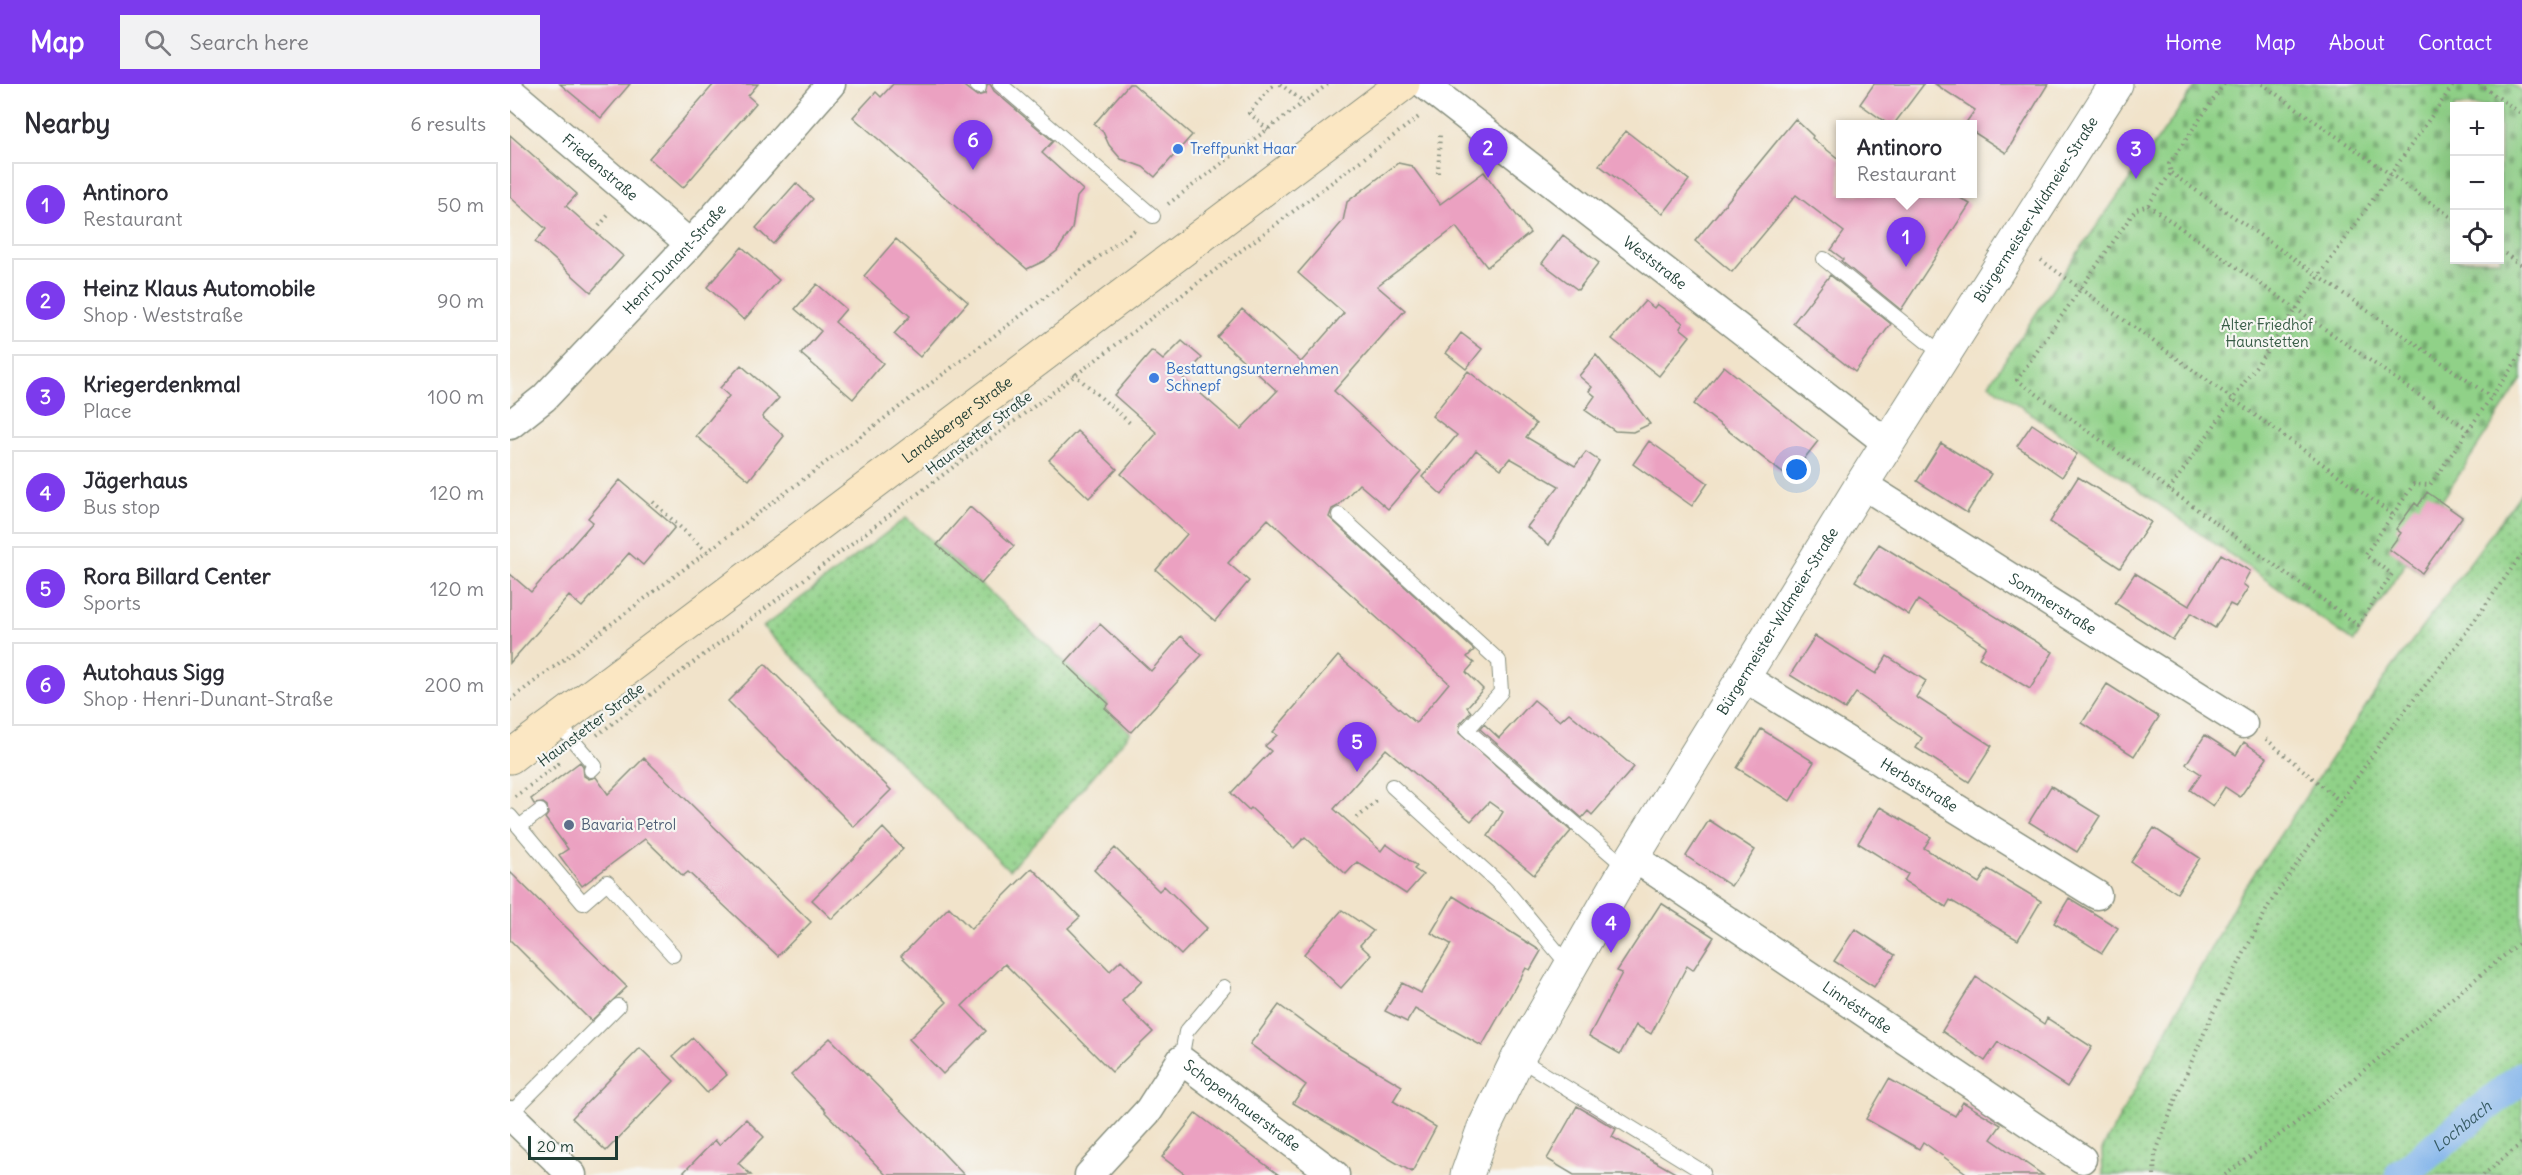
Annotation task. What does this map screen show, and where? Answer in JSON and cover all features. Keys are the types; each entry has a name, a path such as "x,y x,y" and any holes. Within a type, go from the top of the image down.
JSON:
{"main road":[{"name":"Landsberger Straße","path":"510,757 1403,84"}],"street":[{"name":"Henri-Dunant-Straße","path":"510,425 544,398 690,244 831,84"},
{"name":"Bürgermeister-Widmeier-Straße","path":"1467,1175 1484,1130 1518,1058 1630,863 1742,676 1802,583 1942,354 2116,84"},
{"name":"Friedenstraße","path":"510,91 690,244"},
{"name":"Weststraße","path":"1433,92 1887,443"},
{"name":"Sommerstraße","path":"1862,484 2242,724"},
{"name":"Herbststraße","path":"1742,676 2097,895"},
{"name":"Linnéstraße","path":"1630,863 2082,1159"},
{"name":"Schopenhauerstraße","path":"1089,1175 1149,1110 1180,1060 1335,1175"},
{"path":"510,1115 572,1175"}],"lane":[{"path":"1000,84 1153,216"},
{"path":"1824,259 1942,354"},
{"path":"1339,515 1499,661 1501,692 1467,730 1630,863"},
{"path":"557,722 595,766 591,770"},
{"path":"1392,786 1504,888 1570,968"},
{"path":"519,827 540,811"},
{"path":"510,816 583,903 607,882 673,955"},
{"path":"1180,1060 1186,1032 1224,987"},
{"path":"510,1115 555,1062 618,1006"},
{"path":"1518,1058 1703,1172"}],"path":[{"path":"1268,130 1249,113 1274,84"},
{"path":"1280,84 1304,102"},
{"path":"510,700 1328,84"},
{"path":"2224,84 2169,164 2171,173 2491,397"},
{"path":"2262,84 2450,216"},
{"path":"2169,490 2454,84"},
{"path":"2479,84 2522,114"},
{"name":"Haunstetter Straße","path":"510,801 1075,375 1433,92"},
{"path":"2171,173 2148,205 2136,208 2017,380 2358,625 2392,574 2365,555 2414,484 2430,484 2522,353"},
{"path":"2148,205 2469,430"},
{"path":"2015,243 2081,288 2393,515"},
{"path":"2504,253 2522,266"},
{"path":"1049,351 1130,423"},
{"path":"653,502 707,552"},
{"path":"2154,1175 2155,1155 2177,1095 2213,1012 2270,903 2389,730 2454,649 2522,554"},
{"path":"2242,724 2272,743 2341,802"},
{"path":"1357,818 1379,799"},
{"path":"2226,1175 2335,1094 2522,941"},
{"path":"2483,1175 2522,1143"}],"green space":[{"name":"Alter Friedhof Haunstetten","path":"2197,84 2512,84 2522,91 2522,379 2441,502 2462,517 2422,573 2406,562 2354,642 1989,384 2062,275"},
{"path":"2522,492 2522,1167 2512,1175 2103,1175 2102,1150 2238,898 2384,679"},
{"path":"906,518 981,584 1109,704 1105,708 1131,732 1009,870 763,627"}],"building":[{"path":"560,84 630,84 601,118"},
{"path":"714,84 758,84 748,96 756,103 683,188 649,158"},
{"path":"893,84 961,84 977,96 985,94 987,84 990,84 994,91 1053,141 1042,153 1083,190 1077,197 1072,229 1057,251 1044,261 1027,269 853,117 876,92 881,97"},
{"path":"1129,84 1133,84 1192,135 1155,177 1143,167 1121,159 1109,145 1103,132 1094,124"},
{"path":"1874,84 1924,84 1897,120 1882,120 1860,104"},
{"path":"1935,84 2048,84 2006,153 1977,134 1977,120 1968,120 1975,110"},
{"path":"1795,119 1813,136 1812,138 1836,157 1836,198 1960,198 1970,204 1901,310 1841,261 1843,259 1831,250 1844,232 1796,195 1732,272 1695,241"},
{"path":"1626,131 1689,180 1663,214 1599,165"},
{"path":"510,135 577,194 566,206 623,256 591,292 535,242 546,229 510,197"},
{"path":"1398,163 1412,166 1440,204 1484,172 1530,233 1487,267 1456,227 1377,286 1405,310 1334,391 1421,471 1388,509 1359,484 1338,506 1332,509 1329,517 1474,650 1467,657 1474,663 1466,672 1483,689 1467,707 1471,712 1460,724 1459,733 1571,831 1534,875 1488,836 1503,812 1489,802 1471,821 1386,749 1334,809 1381,851 1386,844 1417,866 1414,869 1423,875 1406,894 1357,862 1346,874 1305,837 1294,848 1251,808 1249,810 1231,793 1271,751 1265,746 1277,735 1273,732 1338,656 1416,723 1449,683 1268,519 1228,563 1249,581 1215,621 1156,570 1187,534 1121,474 1157,433 1114,395 1152,351 1163,360 1182,341 1202,358 1183,378 1241,429 1277,391 1217,337 1242,309 1301,362 1344,313 1298,273 1343,221 1347,202"},
{"path":"796,183 813,199 773,244 756,228"},
{"path":"1563,235 1599,263 1578,290 1542,263"},
{"path":"896,239 968,302 920,357 894,334 910,316 864,276"},
{"path":"742,247 779,280 744,320 707,287"},
{"path":"1830,275 1891,324 1855,372 1793,323"},
{"path":"817,284 846,309 835,322 883,363 853,399 801,354 821,331 795,309"},
{"path":"1645,301 1654,308 1657,304 1683,323 1680,328 1690,336 1659,376 1612,339"},
{"path":"1461,333 1482,349 1466,369 1446,353"},
{"path":"1596,355 1650,424 1633,432 1615,431 1585,410 1595,396 1589,391 1592,387 1579,376"},
{"path":"741,365 779,398 762,417 784,436 749,480 696,436 729,396 720,388"},
{"path":"1724,366 1818,441 1789,478 1694,404"},
{"path":"1468,371 1536,424 1526,437 1575,466 1586,452 1599,461 1549,545 1527,527 1559,486 1510,458 1501,469 1476,450 1442,495 1422,477 1457,435 1432,416"},
{"path":"2032,424 2077,454 2062,477 2017,446"},
{"path":"1077,431 1117,469 1089,498 1049,460"},
{"path":"1649,441 1708,483 1692,506 1633,464"},
{"path":"1941,443 1991,474 1967,513 1917,481"},
{"path":"2078,477 2151,522 2120,568 2050,522"},
{"path":"620,480 675,527 643,565 629,553 582,607 569,596 510,663 510,574 531,592 593,522 588,518"},
{"path":"2427,492 2462,517 2422,573 2389,549 2401,533 2396,529 2415,503 2418,506"},
{"path":"970,507 1014,546 981,584 937,545"},
{"path":"1879,544 2053,652 2030,689 1979,658 1986,646 1918,600 1909,615 1855,581"},
{"path":"2221,554 2250,571 2243,584 2248,588 2236,607 2230,604 2215,628 2191,613 2173,640 2115,603 2135,573 2189,606"},
{"path":"1100,624 1151,671 1181,636 1202,655 1131,732 1105,708 1109,704 1065,663"},
{"path":"1815,636 1876,674 1887,656 1926,681 1916,697 1992,746 1969,782 1916,748 1922,738 1856,693 1845,709 1790,675"},
{"path":"765,664 891,790 854,827 728,701"},
{"path":"2107,684 2159,717 2134,756 2082,723"},
{"path":"1534,700 1560,721 1569,713 1634,767 1592,815 1588,811 1582,818 1480,729 1484,724 1499,738"},
{"path":"1761,729 1814,762 1790,801 1737,768"},
{"path":"2205,735 2236,755 2244,742 2267,758 2240,797 2225,787 2213,806 2190,790 2201,774 2186,764"},
{"path":"644,758 811,922 778,956 688,872 683,876 645,839 582,886 559,855 568,849 545,818 548,814 547,806 543,803 534,804 531,799 580,762 584,776 589,779 596,777 608,794"},
{"path":"2051,786 2100,816 2077,852 2029,822"},
{"path":"1880,807 1931,837 1924,848 1979,883 1988,869 2041,901 2018,940 1950,900 1946,907 1904,881 1908,874 1858,843"},
{"path":"1709,820 1755,850 1731,886 1686,856"},
{"path":"883,828 903,849 832,919 812,900"},
{"path":"2154,828 2200,858 2177,893 2131,862"},
{"path":"1115,848 1159,891 1164,886 1207,928 1181,955 1094,870"},
{"path":"1032,868 1080,917 1068,928 1110,971 1121,960 1142,981 1122,1001 1153,1032 1112,1072 1005,964 962,1006 986,1031 943,1074 909,1039 947,1002 901,956 949,907 971,929"},
{"path":"510,872 627,987 591,1021 510,940"},
{"path":"1453,896 1541,951 1530,970 1526,968 1482,1046 1415,1009 1407,1022 1385,1011 1402,983 1421,993 1451,944 1431,933"},
{"path":"2069,898 2118,928 2102,953 2054,923"},
{"path":"1661,903 1714,937 1693,970 1687,966 1651,1034 1636,1025 1620,1054 1589,1036 1622,973 1617,971"},
{"path":"1342,910 1373,931 1360,945 1371,955 1341,988 1304,954"},
{"path":"1855,929 1895,955 1874,987 1834,961"},
{"path":"1976,977 2044,1024 2047,1018 2092,1047 2067,1087 1998,1042 1985,1061 1942,1031"},
{"path":"1279,1005 1335,1046 1402,1086 1393,1101 1436,1127 1412,1172 1293,1103 1306,1085 1250,1044"},
{"path":"693,1038 727,1075 707,1093 673,1056"},
{"path":"830,1038 964,1175 886,1175 791,1075"},
{"path":"640,1048 674,1081 606,1151 572,1118"},
{"path":"1889,1079 1955,1116 1963,1102 2001,1125 1991,1139 2043,1175 1969,1175 1923,1142 1919,1149 1866,1119"},
{"path":"1577,1106 1616,1129 1612,1137 1679,1175 1574,1175 1547,1159"},
{"path":"1196,1113 1279,1175 1186,1175 1162,1157"},
{"path":"746,1119 764,1137 738,1163 751,1175 681,1175 715,1140 719,1145"}],"waterway":[{"name":"Lochbach","path":"2401,1175 2522,1077"}],"place":[{"name":"Treffpunkt Haar","path":"1178,149"},
{"name":"Autohaus Sigg","path":"973,170"},
{"name":"Heinz Klaus Automobile","path":"1488,178"},
{"name":"Kriegerdenkmal","path":"2136,179"},
{"name":"Antinoro","path":"1906,267"},
{"name":"Bestattungsunternehmen Schnepf","path":"1154,378"},
{"name":"Rora Billard Center","path":"1357,772"},
{"name":"Bavaria Petrol","path":"569,825"},
{"name":"Jägerhaus","path":"1611,953"}]}
